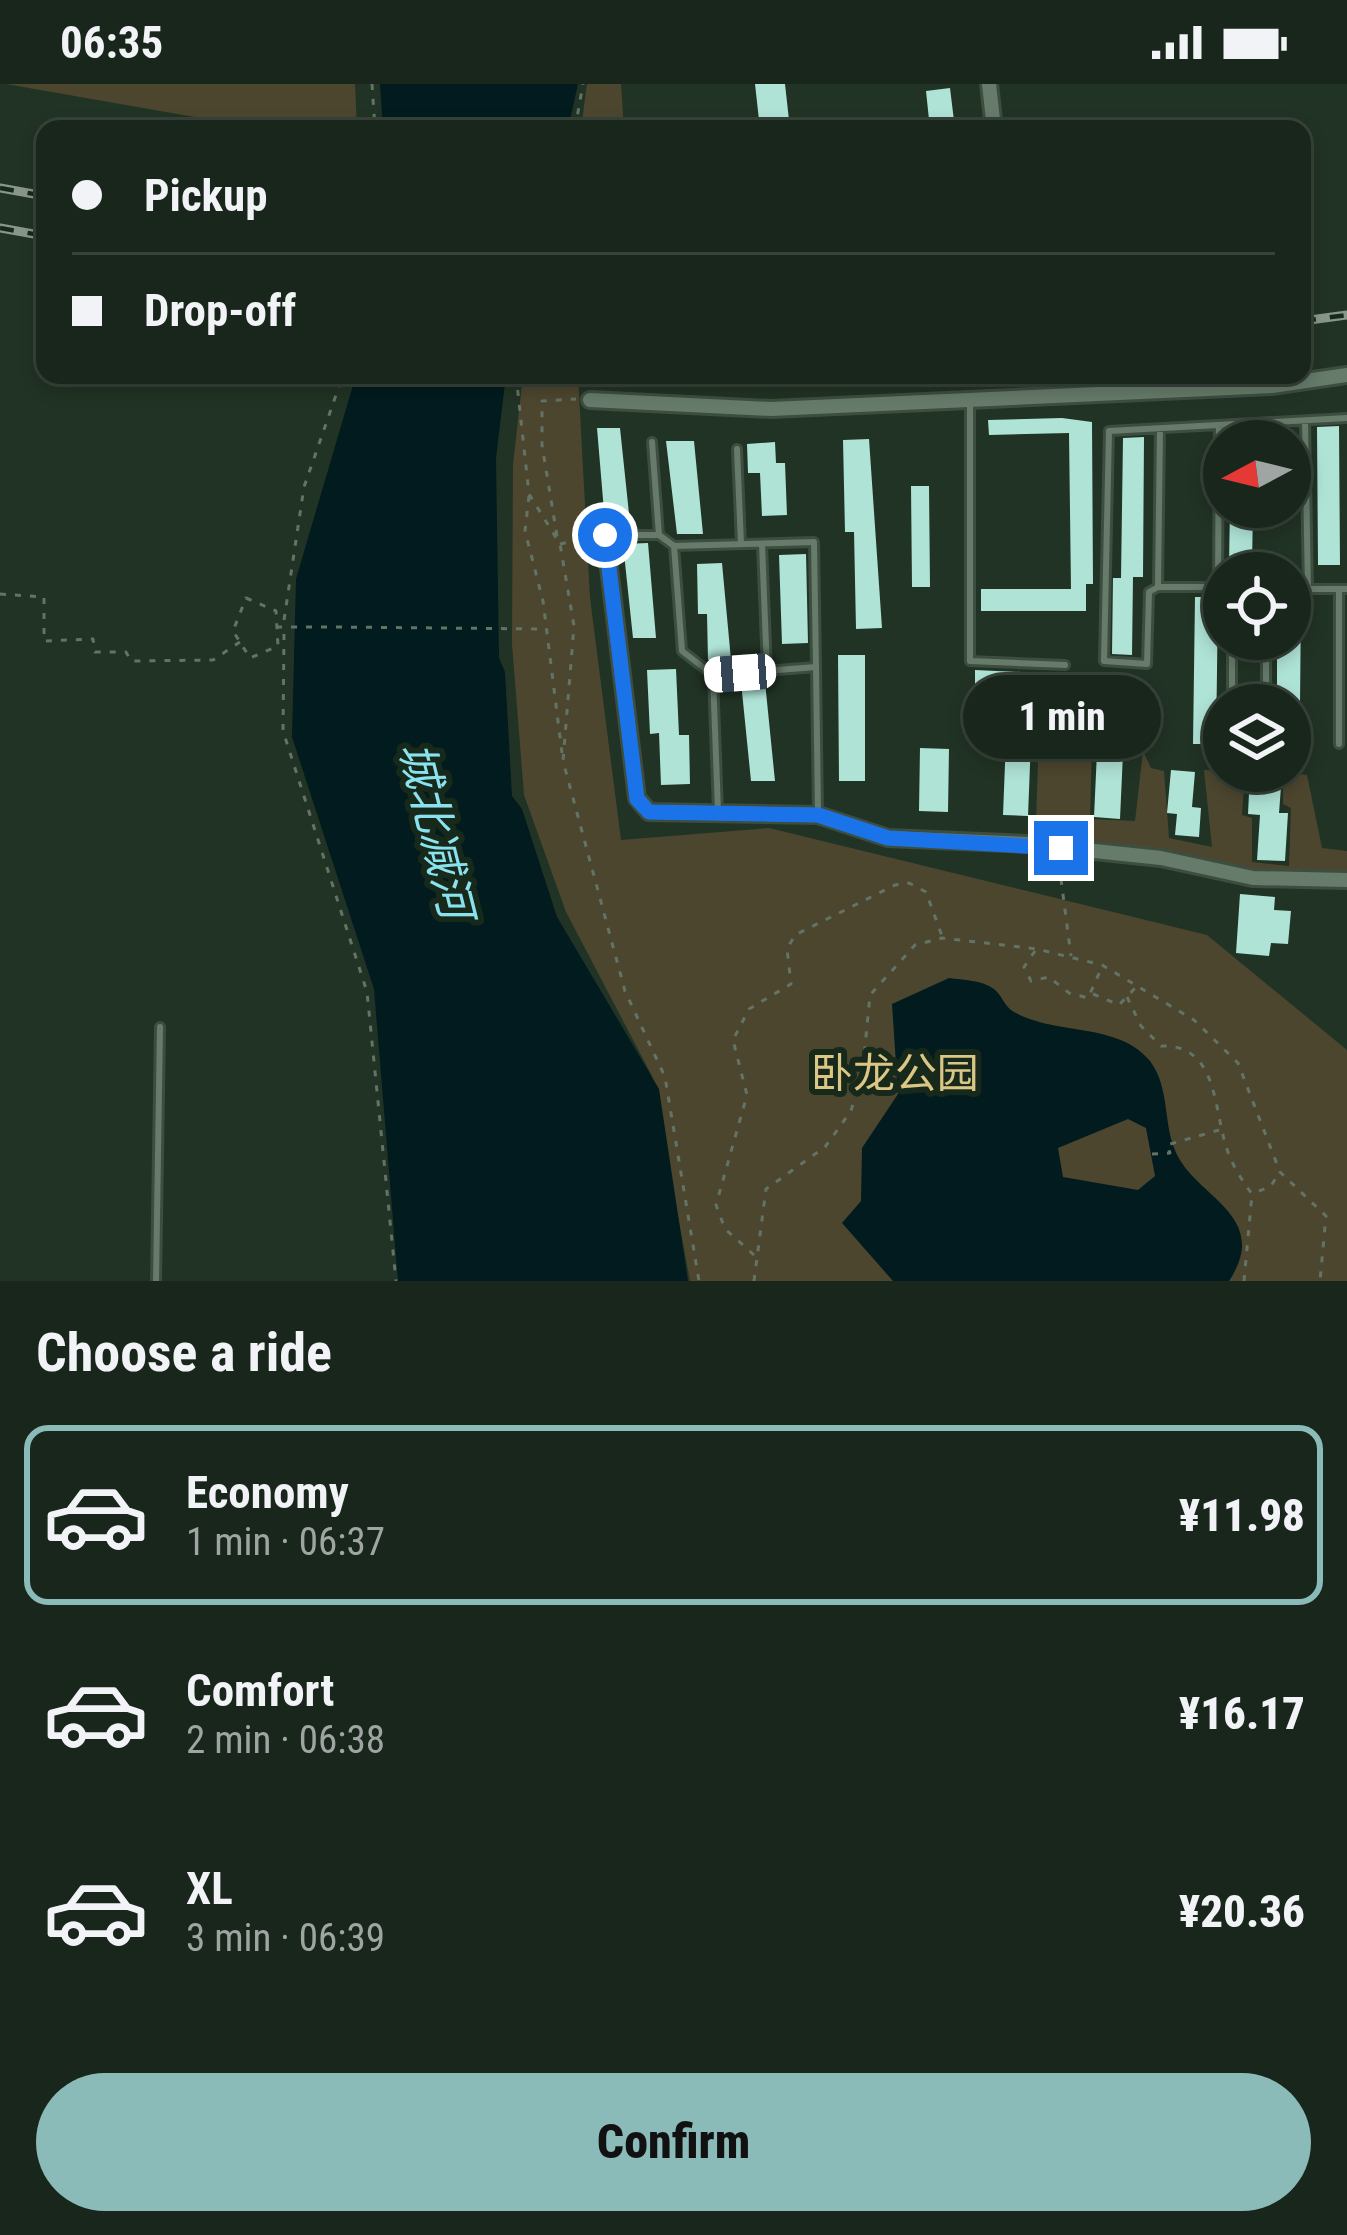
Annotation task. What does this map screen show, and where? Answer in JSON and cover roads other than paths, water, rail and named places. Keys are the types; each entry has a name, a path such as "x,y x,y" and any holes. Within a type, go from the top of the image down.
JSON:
{"street":[{"path":"989,84 993,120"},
{"path":"1311,380 1347,375"},
{"path":"590,400 771,409 1286,384"},
{"path":"605,535 637,799 649,812 818,815 888,838 1160,858 1253,878 1347,880"}],"lane":[{"path":"970,401 970,661 1065,665"},
{"path":"1311,421 1347,418"},
{"path":"1203,426 1109,431 1104,661 1147,664 1149,592 1158,587 1203,587"},
{"path":"1158,587 1160,429"},
{"path":"652,442 658,535"},
{"path":"737,448 741,544"},
{"path":"605,535 658,535 674,545 814,542 818,815"},
{"path":"762,544 767,671"},
{"path":"674,545 682,651 713,675 815,667"},
{"path":"1311,589 1343,589 1339,744"},
{"path":"713,675 718,811"},
{"path":"156,1281 160,1027"}],"water":[{"path":"380,84 578,84 570,120 382,120"},
{"name":"城北减河","path":"353,384 505,384 496,458 499,658 505,672 512,796 522,809 557,917 659,1089 688,1281 398,1281 374,989 292,737 296,579"},
{"path":"949,978 972,981 994,989 1009,1008 1027,1018 1102,1034 1136,1048 1156,1071 1171,1139 1184,1166 1236,1222 1242,1239 1240,1258 1229,1281 893,1281 842,1223 861,1201 862,1148 898,1094 892,1004","holes":["1128,1119 1146,1128 1155,1176 1138,1190 1063,1177 1058,1148"]}],"railway":[{"path":"0,188 36,194"},
{"path":"0,228 36,234"},
{"path":"1311,320 1347,315"}],"park label":[{"name":"卧龙公园","path":"895,1073"}]}
